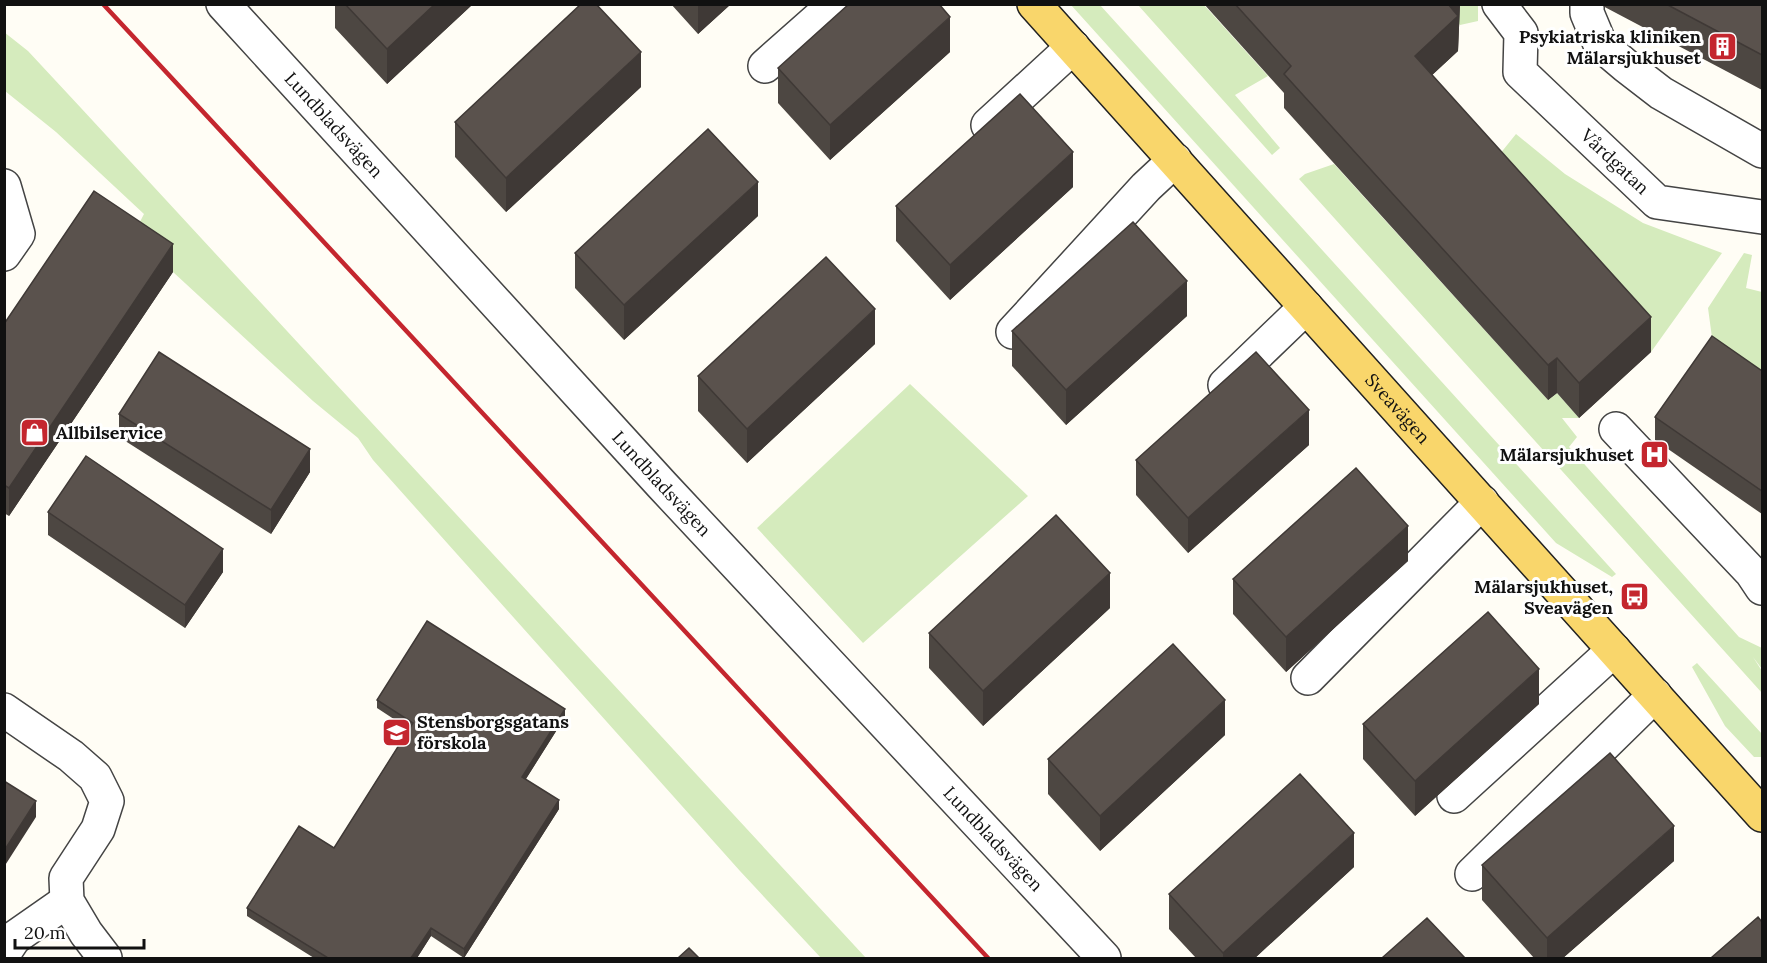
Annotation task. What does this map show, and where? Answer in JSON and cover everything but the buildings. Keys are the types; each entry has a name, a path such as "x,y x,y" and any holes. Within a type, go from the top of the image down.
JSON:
{"main road":[{"name":"Sveavägen","path":"1034,4 1762,814"}],"street":[{"name":"Lundbladsvägen","path":"223,4 670,493 1104,958"},
{"path":"765,66 836,4"},
{"name":"Vårdgatan","path":"1499,4 1521,33 1520,72 1657,202 1762,217"},
{"path":"1587,4 1587,13 1600,44 1626,66 1661,93 1762,151"},
{"path":"969,142 1073,48"},
{"path":"1013,332 1146,187 1174,160"},
{"path":"4,186 18,234 4,254"},
{"path":"1202,407 1306,307"},
{"path":"1616,429 1752,573 1762,588"},
{"path":"1308,678 1482,502"},
{"path":"1454,796 1614,650"},
{"path":"1472,874 1655,695"},
{"path":"4,710 71,756 95,777 107,801 98,829 66,878 67,901 86,933 105,958"},
{"path":"4,953 14,938 67,901"}],"green space":[{"path":"1071,5 1100,5 1616,574 1612,577 1556,543"},
{"path":"1138,5 1204,5 1268,76 1235,95 1280,148 1272,155"},
{"path":"1441,5 1478,5 1478,21 1460,25"},
{"path":"4,32 28,51 866,958 821,958 740,871 373,460 358,438 313,401 173,272 129,243 144,214 56,132 5,91"},
{"path":"1516,134 1565,174 1643,223 1722,253 1651,352 1487,170"},
{"path":"1334,164 1548,400 1557,393 1579,418 1562,418 1577,437 1569,447 1739,637 1762,648 1762,669 1753,657 1762,671 1762,693 1299,179 1305,174"},
{"path":"1744,253 1752,255 1746,288 1762,292 1762,394 1713,345 1708,308"},
{"path":"910,384 1028,496 863,643 757,528"},
{"path":"1697,663 1762,734 1762,757 1754,757 1725,726 1692,667"}],"railway":[{"path":"103,4 988,958"}],"place":[{"name":"Psykiatriska kliniken Mälarsjukhuset","path":"1722,47"},
{"name":"Allbilservice","path":"35,433"},
{"name":"Mälarsjukhuset","path":"1655,455"},
{"name":"Mälarsjukhuset, Sveavägen","path":"1634,597"},
{"name":"Stensborgsgatans förskola","path":"396,732"}]}
